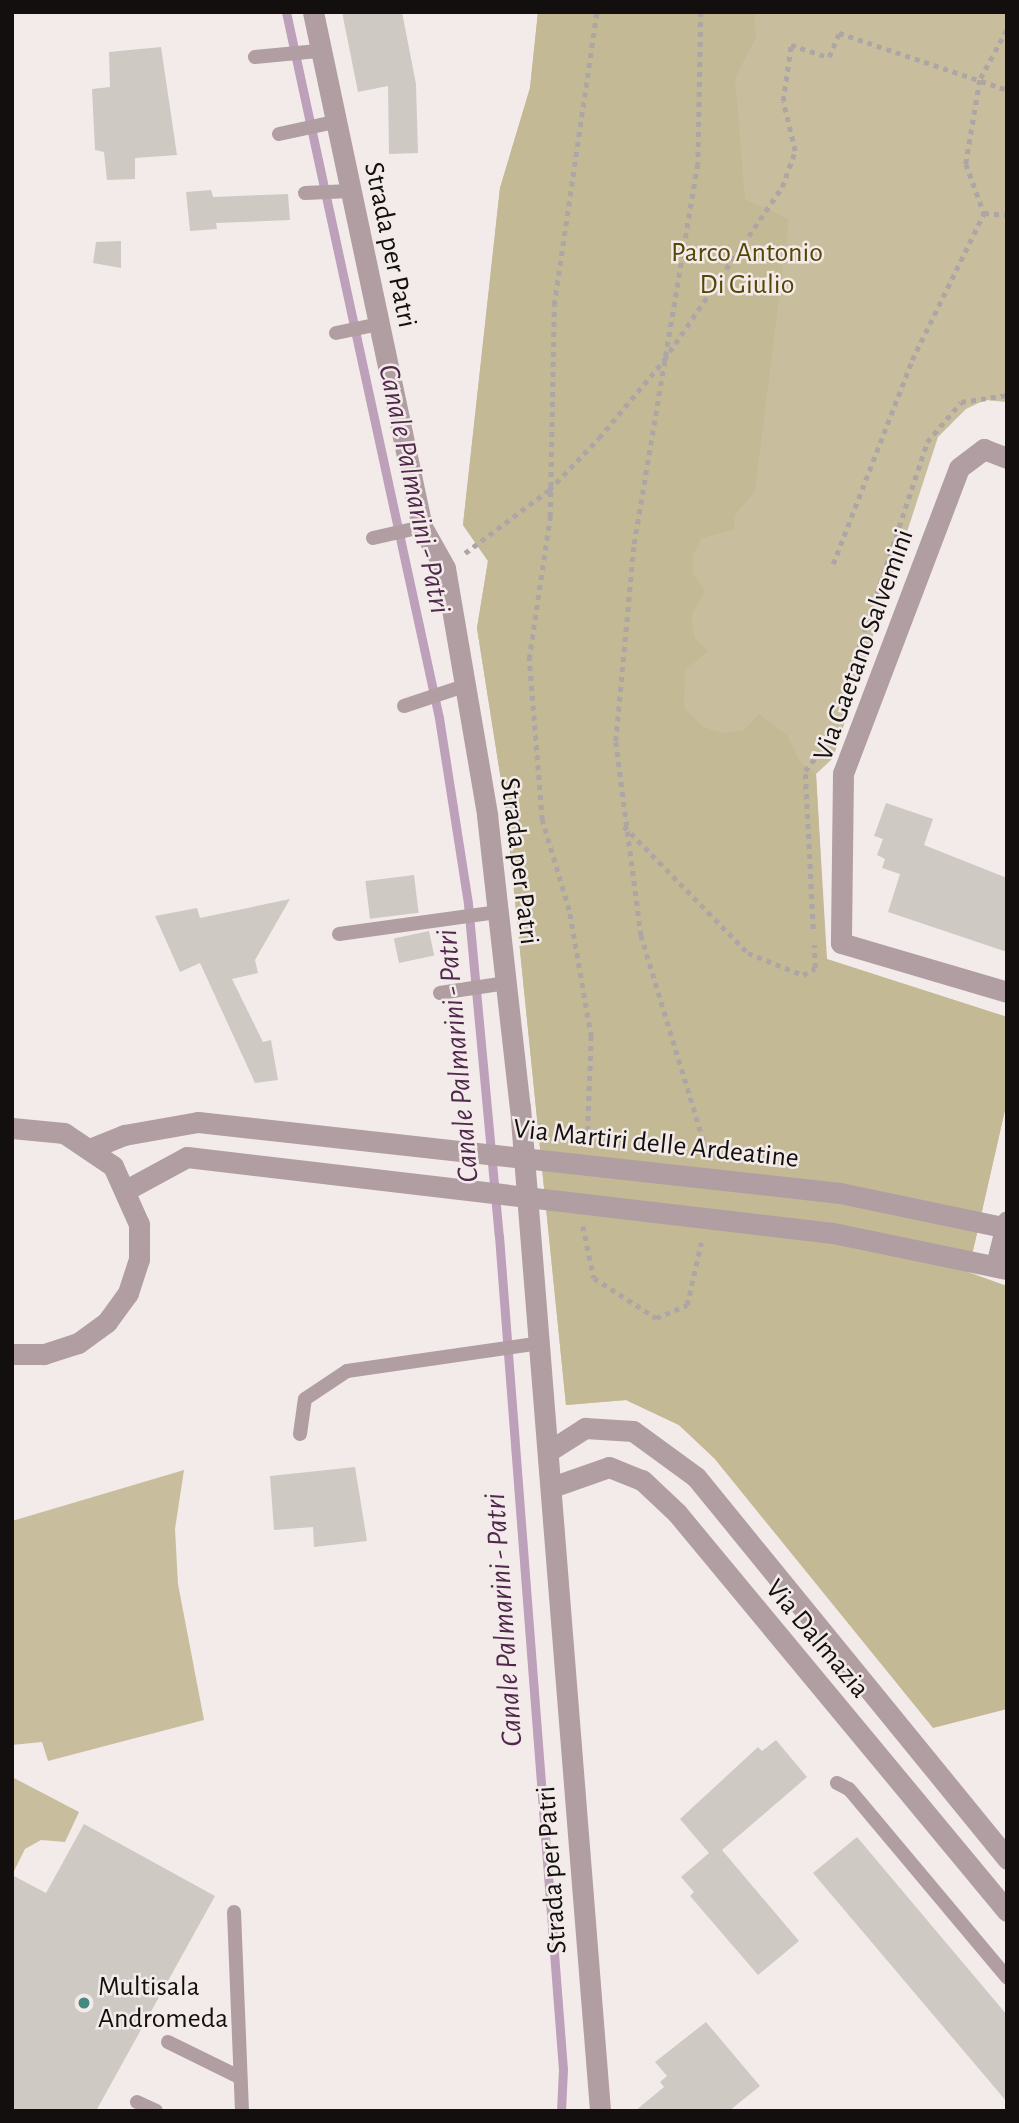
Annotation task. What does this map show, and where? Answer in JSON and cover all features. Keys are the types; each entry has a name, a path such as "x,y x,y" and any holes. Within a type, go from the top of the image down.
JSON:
{"street":[{"name":"Strada per Patri","path":"313,12 313,51 344,191 379,324 417,528 445,568 454,689 498,984 535,1345 549,1451 600,2111"},
{"name":"Via Gaetano Salvemini","path":"1007,457 984,449 959,468 843,773 841,943 1007,992"},
{"path":"12,1113 23,1128 92,1148 128,1189 139,1224 139,1259 128,1293 107,1322 78,1343 44,1354 12,1354"},
{"name":"Via Martiri delle Ardeatine","path":"92,1148 124,1135 198,1122 840,1193 1006,1226"},
{"path":"128,1189 187,1157 833,1233 1001,1267 1006,1226"},
{"name":"Via Dalmazia","path":"549,1451 585,1428 633,1431 696,1477 1007,1859"},
{"name":"Via Dalmazia","path":"552,1487 609,1467 642,1480 677,1513 1007,1911"}],"lane":[{"path":"255,57 313,51"},
{"path":"279,134 328,123"},
{"path":"310,194 344,191"},
{"path":"337,333 379,324"},
{"path":"379,536 417,528"},
{"path":"411,702 454,689"},
{"path":"339,934 489,912"},
{"path":"440,993 498,984"},
{"path":"300,1434 304,1399 347,1371 535,1345"},
{"path":"837,1783 849,1789 1007,1977"},
{"path":"234,1912 242,2111"},
{"path":"168,2042 239,2077"},
{"path":"137,2102 156,2111"}],"path":[{"path":"586,1146 591,1037 583,973 542,820 531,741 529,659 548,490 554,304 597,12"},
{"path":"701,12 698,164 664,360 652,466 634,547 617,742 624,826 641,935 708,1140 708,1163"},
{"path":"833,564 912,360 984,213 967,164 980,80 1007,30"},
{"path":"445,568 548,490 664,360 782,187 795,151 783,101 791,45 829,57 839,33 1007,90"},
{"path":"984,213 1007,215"},
{"path":"839,706 927,442 961,402 1007,395"},
{"path":"624,826 748,953 803,975 815,968 805,771 827,739"},
{"path":"584,1214 583,1241 594,1278 656,1318 687,1305 703,1235"}],"green space":[{"name":"Parco Antonio Di Giulio","path":"538,12 1007,12 1007,402 985,400 966,409 938,437 833,758 816,774 826,959 1007,1017 1007,1101 968,1273 714,1458 679,1425 626,1400 566,1405 506,812 477,628 488,561 463,525 500,188 530,88"},
{"name":"Parco Antonio Di Giulio","path":"538,12 754,12 756,37 735,78 745,199 789,219 755,491 735,515 734,530 702,538 693,556 693,574 705,590 691,617 695,638 708,651 685,671 684,708 703,727 723,733 744,730 759,714 787,735 800,762 816,774 827,959 1007,1017 1007,1101 968,1272 1007,1286 1007,1709 933,1728 714,1458 679,1425 626,1400 566,1405 506,812 477,628 488,561 463,525 500,188 530,88"},
{"path":"184,1470 175,1529 178,1584 204,1720 48,1761 42,1742 12,1745 12,1521"},
{"path":"12,1777 79,1812 65,1842 41,1840 25,1849 13,1873"}],"building":[{"path":"342,12 402,12 416,84 418,153 389,154 388,86 358,92"},
{"path":"161,47 177,155 135,158 135,179 107,180 104,152 95,150 92,89 110,87 109,52"},
{"path":"211,190 213,197 288,194 290,220 216,223 217,229 190,231 186,192"},
{"path":"121,241 121,268 93,263 96,242"},
{"path":"886,803 933,819 924,845 1007,878 1007,952 888,912 900,874 882,868 885,859 877,855 883,839 874,836"},
{"path":"414,875 419,913 370,919 365,881"},
{"path":"290,899 255,960 258,973 232,979 263,1042 271,1040 278,1080 255,1083 200,963 180,972 155,916 197,908 200,918"},
{"path":"429,931 434,955 399,963 394,938"},
{"path":"355,1467 367,1541 314,1547 313,1527 274,1530 270,1476"},
{"path":"776,1740 807,1777 722,1850 799,1941 758,1975 690,1896 694,1892 681,1877 709,1853 680,1819 758,1747 762,1751"},
{"name":"Multisala Andromeda","path":"84,1824 215,1896 96,2111 12,2111 12,1875 46,1893"},
{"path":"857,1837 1007,2015 1007,2102 813,1873"},
{"path":"706,2022 760,2086 729,2111 635,2111 664,2087 660,2082 667,2076 655,2062"}],"waterway":[{"name":"Canale Palmarini - Patri","path":"286,12 439,718 468,904 499,1236 563,2069 561,2111"}],"place":[{"name":"Multisala Andromeda","path":"84,2003"}]}
